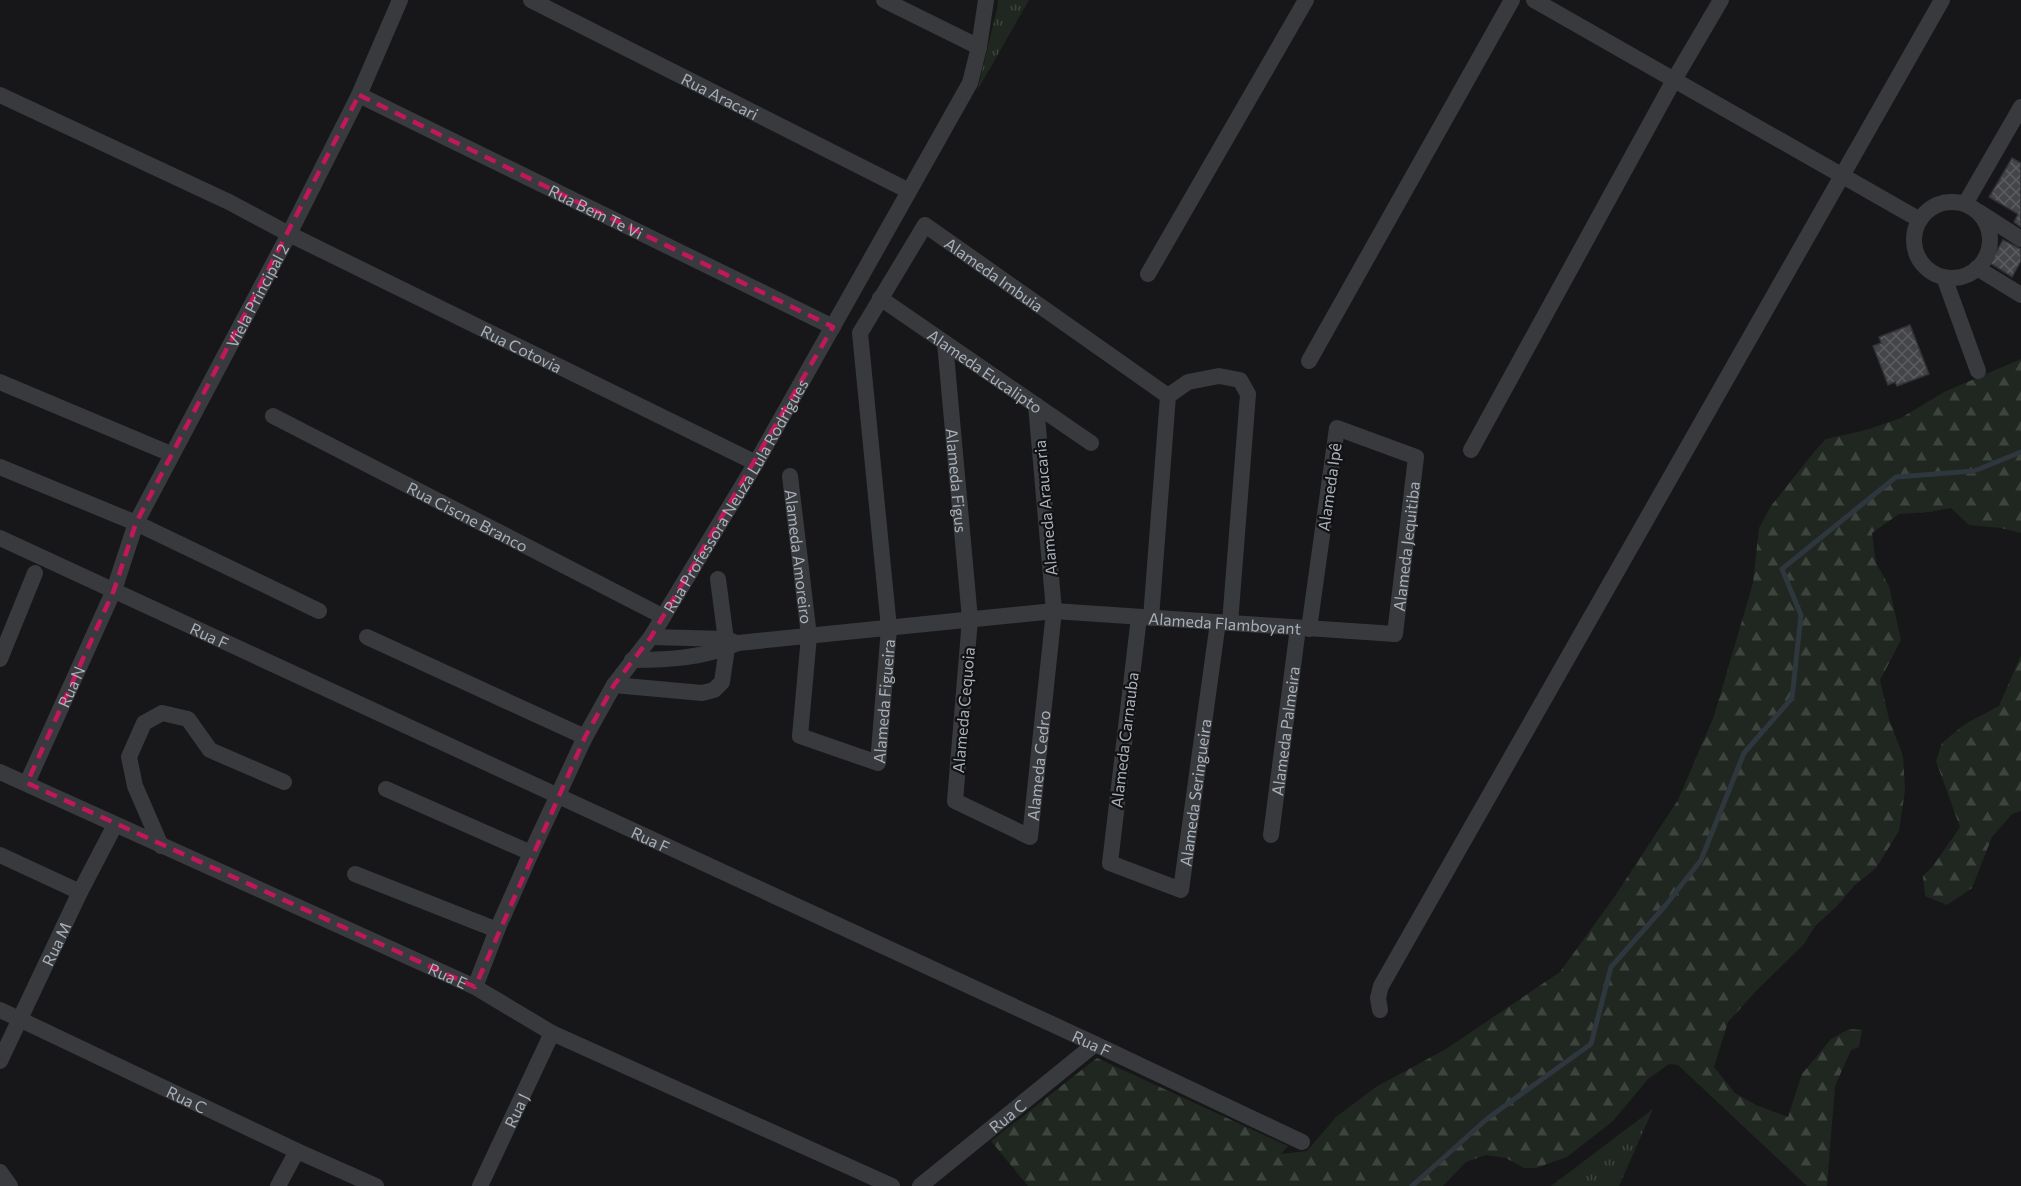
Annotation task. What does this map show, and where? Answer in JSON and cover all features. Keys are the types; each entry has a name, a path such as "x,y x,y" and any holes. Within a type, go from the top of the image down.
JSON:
{"street":[{"name":"Viela Principal 2","path":"114,590 136,523 289,234 358,95 400,0"},
{"name":"Rua Aracari","path":"531,0 909,191"},
{"path":"884,0 979,47"},
{"name":"Rua Professora Neuza Lula Rodrigues","path":"475,987 497,930 585,737 614,685 651,636 756,463 970,83 979,47 986,0"},
{"path":"1148,274 1306,0"},
{"path":"1309,361 1512,0"},
{"path":"1534,0 1920,220"},
{"path":"1471,450 1674,80 1721,0"},
{"path":"1380,1010 1378,998 1381,986 1942,0"},
{"name":"Rua Cotovia","path":"0,95 230,202 289,234 756,463"},
{"name":"Rua Bem Te Vi","path":"358,95 834,327"},
{"path":"1971,207 2021,107"},
{"path":"1971,207 1985,221 1989,233 1989,246 1984,259 1977,268 1955,278 1944,277 1932,272 1923,265 1917,255 1914,237 1920,220 1928,210 1940,204 1953,202 1971,207 2021,239"},
{"name":"Alameda Imbuia","path":"889,628 860,333 925,225 1168,396"},
{"path":"1977,268 2021,295"},
{"path":"1944,277 1978,371"},
{"name":"Alameda Eucalipto","path":"880,298 1091,443"},
{"name":"Alameda Figus","path":"945,343 970,619"},
{"path":"1168,396 1188,382 1219,376 1240,380 1248,394 1224,623"},
{"path":"0,382 171,454"},
{"name":"Alameda Carnauba","path":"1110,863 1145,617 1168,396"},
{"name":"Alameda Araucaria","path":"1036,405 1054,611"},
{"name":"Rua Ciscne Branco","path":"273,416 662,616"},
{"name":"Alameda Ipê","path":"1304,628 1337,428 1416,457"},
{"name":"Alameda Jequitiba","path":"1395,634 1416,457"},
{"path":"0,467 136,523 319,610"},
{"name":"Alameda Amoreiro","path":"790,476 809,636 800,736"},
{"name":"Rua F","path":"0,538 1302,1142"},
{"path":"0,659 35,573"},
{"path":"614,685 702,693 714,690 722,682 730,643 718,579"},
{"name":"Rua N","path":"27,783 114,590"},
{"name":"Alameda Flamboyant","path":"730,643 1054,611 1395,634"},
{"name":"Alameda Cedro","path":"955,801 1030,837 1054,611"},
{"name":"Alameda Cequoia","path":"955,801 970,619"},
{"name":"Alameda Seringueira","path":"1110,863 1181,890 1224,623"},
{"name":"Alameda Figueira","path":"800,736 878,763 889,628"},
{"name":"Alameda Palmeira","path":"1271,836 1304,628"},
{"path":"651,636 730,643"},
{"path":"367,637 585,737"},
{"path":"632,660 671,660 730,643"},
{"path":"161,846 135,786 129,757 144,723 162,713 188,719 210,750 284,782"},
{"name":"Rua E","path":"0,772 475,987 552,1033 892,1186"},
{"path":"386,789 531,853"},
{"name":"Rua M","path":"0,1061 114,825"},
{"path":"0,855 80,892"},
{"path":"355,874 497,930"},
{"name":"Rua C","path":"0,1010 376,1186"},
{"name":"Rua J","path":"480,1186 552,1033"},
{"name":"Rua C","path":"920,1186 1095,1044"},
{"path":"278,1186 297,1151"},
{"path":"0,1172 9,1186"}],"highlighted area":[{"path":"359,95 833,327 651,637 614,685 585,737 475,987 27,783 114,590 136,523"}],"green space":[{"path":"998,0 1029,0 977,91 997,9"},
{"path":"2021,359 2021,533 2001,528 1969,525 1951,508 1899,514 1872,533 1876,563 1889,586 1901,640 1880,680 1889,719 1903,756 1905,790 1899,831 1876,868 1854,886 1815,926 1804,944 1728,1022 1714,1067 1735,1093 1756,1105 1788,1117 1802,1074 1831,1039 1849,1029 1862,1030 1859,1047 1851,1050 1835,1086 1827,1186 1807,1186 1678,1065 1669,1064 1648,1079 1613,1121 1567,1157 1536,1168 1524,1168 1506,1158 1486,1155 1466,1162 1443,1186 1028,1186 991,1141 1097,1058 1288,1146 1281,1154 1307,1151 1336,1117 1376,1087 1446,1049 1560,972 1615,896 1678,800 1714,716 1753,583 1759,528 1771,506 1826,439 1866,430 1901,418 1944,392"},
{"path":"2021,655 2021,811 2012,814 1992,837 1972,888 1947,905 1925,896 1923,876 1933,866 1960,827 1936,761 1942,743 1965,724 1999,706"},
{"path":"1653,1109 1619,1186 1551,1186"}],"building":[{"path":"2012,158 2021,163 2021,227 2014,222 2018,214 1989,197"},
{"path":"2003,240 2021,249 2021,261 2012,277 1990,263"},
{"path":"1910,325 1929,374 1897,386 1895,382 1888,385 1873,346 1881,343 1879,337"}],"waterway":[{"path":"1412,1186 1488,1118 1591,1044 1611,967 1665,906 1701,860 1744,753 1792,698 1801,615 1782,569 1896,477 1974,471 2021,452"}]}
